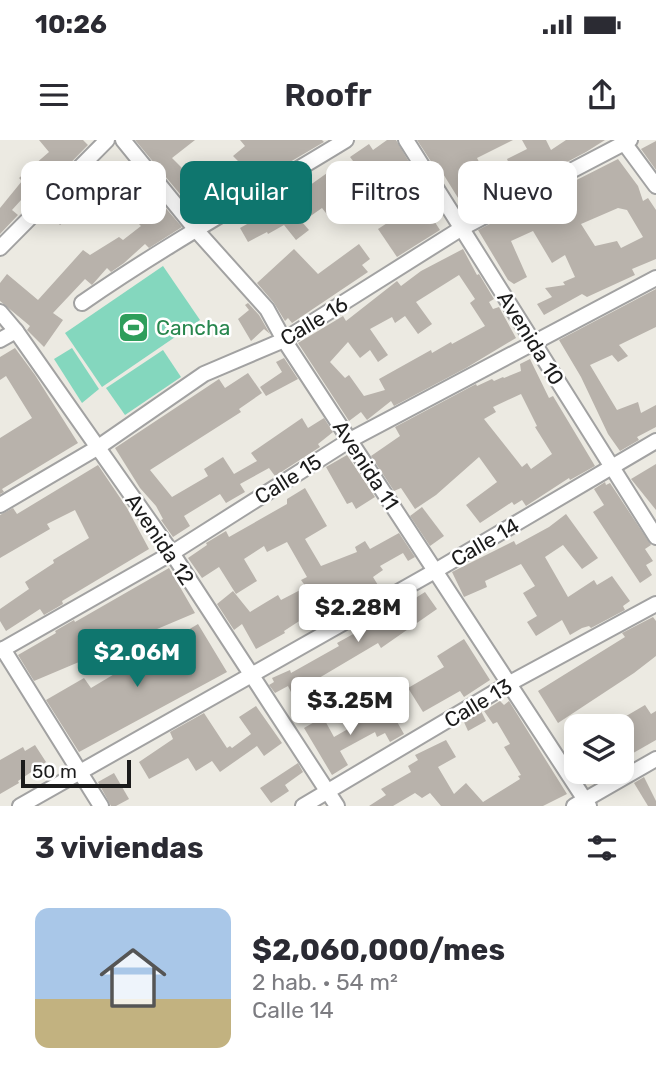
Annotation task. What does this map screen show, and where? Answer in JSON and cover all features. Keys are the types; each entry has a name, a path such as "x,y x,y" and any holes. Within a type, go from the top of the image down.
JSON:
{"street":[{"path":"0,248 107,140"},
{"name":"Avenida 11","path":"123,140 197,231 267,309 284,340 510,683 583,804"},
{"path":"82,303 137,265 345,140"},
{"name":"Avenida 10","path":"406,140 656,537"},
{"path":"626,141 656,186"},
{"name":"Calle 16","path":"0,505 97,448 204,374 284,340 462,228 626,141"},
{"name":"Calle 15","path":"2,650 172,553 350,440 656,278"},
{"name":"Avenida 12","path":"0,312 172,553 337,806"},
{"path":"0,340 16,331"},
{"name":"Calle 14","path":"20,806 435,572 656,441"},
{"name":"Calle 13","path":"303,806 510,683 656,604"},
{"path":"2,650 100,806"},
{"path":"583,804 656,759"}],"green space":[{"name":"Cancha","path":"163,266 200,320 102,387 65,333"},
{"path":"72,348 99,389 82,403 54,359"},
{"path":"163,350 181,377 125,415 106,388"}],"building":[{"path":"39,140 83,140 88,145 72,161 39,161 49,152"},
{"path":"135,140 195,140 172,158 180,166 180,194 166,177 166,161 152,161"},
{"path":"240,140 324,142 292,161 238,161 233,156 245,146"},
{"path":"387,140 396,140 408,161 353,161 350,157 369,144 373,150"},
{"path":"417,140 513,140 477,158 479,161 458,161 458,198 444,175 444,161 431,161"},
{"path":"522,140 546,140 551,150 566,140 605,140 569,161 507,159 527,149"},
{"path":"656,141 656,170 641,149"},
{"path":"618,159 638,186 643,201 648,198 656,210 656,259 632,269 635,275 587,297 582,294 544,315 537,304 552,297 545,288 565,285 563,282 575,277 565,255 552,263 533,231 511,241 527,277 514,284 508,280 478,230 490,224 577,224 577,180","holes":["618,208 627,210 643,237 621,248 617,241 595,246 581,224"]},
{"path":"326,174 326,213 322,208 312,215 312,184"},
{"path":"21,182 21,200 12,210 18,215 0,234 0,208"},
{"path":"166,209 182,227 149,248 145,244 111,272 107,268 92,285 85,279 53,313 63,320 44,347 27,330 30,326 0,301 0,283 7,274 38,300 83,250 90,255 119,237 123,240 141,226 139,224 166,224"},
{"path":"247,224 304,224 309,230 296,240 284,225 248,242 240,228"},
{"path":"386,224 436,224 440,230 397,257 378,229"},
{"path":"359,244 370,259 362,265 368,272 292,323 288,318 285,321 257,283 294,249 318,274"},
{"path":"463,249 494,299 489,302 493,309 499,307 516,338 394,406 391,401 367,420 361,412 349,421 298,343 343,316 346,321 397,281 401,286 421,271","holes":["459,275 475,299 470,303 485,326 432,353 431,350 379,379 385,390 364,396 349,375 345,378 330,362 348,342 360,358 370,350 378,362 388,355 370,329 392,317 395,323 405,316 418,334 432,324 416,302"]},
{"path":"656,289 656,327 619,345 628,356 618,362 612,355 590,365 617,410 638,402 641,413 656,405 656,427 637,437 639,440 620,451 608,434 581,377 559,340"},
{"path":"248,303 270,334 264,329 251,341 238,319 249,310 245,305"},
{"path":"15,348 78,443 2,489 4,492 0,494 0,438 32,418 6,376 0,380 0,357"},
{"path":"284,358 298,379 266,396 260,387 282,372 276,362"},
{"path":"530,359 549,398 553,396 595,466 570,480 569,478 526,506 522,500 514,505 512,502 480,523 466,505 497,482 479,457 436,495 415,509 401,488 394,491 371,456 400,436 395,427 476,384 477,386 521,371 520,364","holes":["521,394 537,426 535,427 552,454 531,469 527,463 522,467 484,419 496,412 493,407"]},
{"path":"248,373 262,393 239,409 241,412 150,470 172,497 208,476 204,469 223,457 234,474 257,461 251,453 302,418 308,428 324,418 333,432 318,444 320,447 275,476 269,468 240,484 245,492 226,503 220,494 184,516 190,526 173,537 161,520 163,519 156,506 140,488 115,448 219,379 225,388"},
{"path":"347,455 375,497 356,509 352,502 347,504 326,467"},
{"path":"656,464 656,510 631,479"},
{"path":"98,465 127,508 149,549 62,601 63,604 44,615 40,609 6,631 0,621 0,609 29,589 25,582 54,563 53,560 89,538 75,510 47,524 50,529 0,558 0,515 13,508 17,514"},
{"path":"605,482 606,485 610,483 651,545 645,549 653,561 646,565 652,575 640,583 593,512 604,505 594,489"},
{"path":"305,488 327,526 305,539 321,566 357,552 355,547 365,541 370,549 399,533 415,557 408,561 403,553 380,566 383,570 373,577 381,590 369,597 366,591 346,602 349,609 335,617 330,607 309,620 307,616 284,631 285,633 256,649 242,624 234,630 217,604 233,591 250,612 278,595 281,600 306,587 301,580 307,577 287,542 267,552 264,546 244,559 257,581 236,594 219,567 202,578 188,558 226,531 229,537 287,504 287,499"},
{"path":"422,507 444,536 430,546 410,516"},
{"path":"566,514 598,558 582,569 563,545 545,557 568,597 594,580 597,585 612,576 630,601 623,606 625,610 591,628 582,628 570,635 562,620 536,636 527,622 537,616 523,593 535,586 521,564 485,581 487,587 464,597 452,572 514,541 516,545"},
{"path":"169,568 195,613 34,681 18,655 74,620 75,622"},
{"path":"425,592 437,609 381,648 378,643 292,694 288,686 275,693 269,685 274,682 272,678 290,670 291,673"},
{"path":"653,617 656,621 656,656 572,714 564,714 564,719 558,723 538,691 625,637 622,633"},
{"path":"198,624 227,672 79,752 46,700 84,678 91,688"},
{"path":"464,639 490,680 464,697 460,691 423,712 408,688 444,667 437,656"},
{"path":"500,701 504,705 509,701 567,794 543,806 441,806 430,793 422,798 415,793 393,806 369,806 386,795 381,789 411,772 408,766 418,760 415,755 446,740 456,757 438,767 454,794 466,783 483,802 520,779 518,776 521,775 504,747 510,744 497,722 493,724 484,711"},
{"path":"645,705 651,714 656,711 656,740 634,753 634,714 630,714"},
{"path":"256,706 282,743 264,756 257,746 220,772 212,761 196,771 188,758 149,779 139,762 173,739 170,732 204,713 227,748 232,748 251,734 239,717"},
{"path":"388,706 404,734 390,742 385,733 377,737 375,732 340,751 348,765 332,775 304,728 323,717 334,737"},
{"path":"481,711 486,721 468,731 464,722"},
{"path":"35,745 46,762 0,794 0,760 23,747 25,751"},
{"path":"298,763 303,772 285,785 289,791 271,803 260,788"},
{"path":"114,773 129,799 111,806 98,782"},
{"path":"644,777 656,806 648,806 634,783"}],"place":[{"name":"Cancha","path":"133,327"}]}
